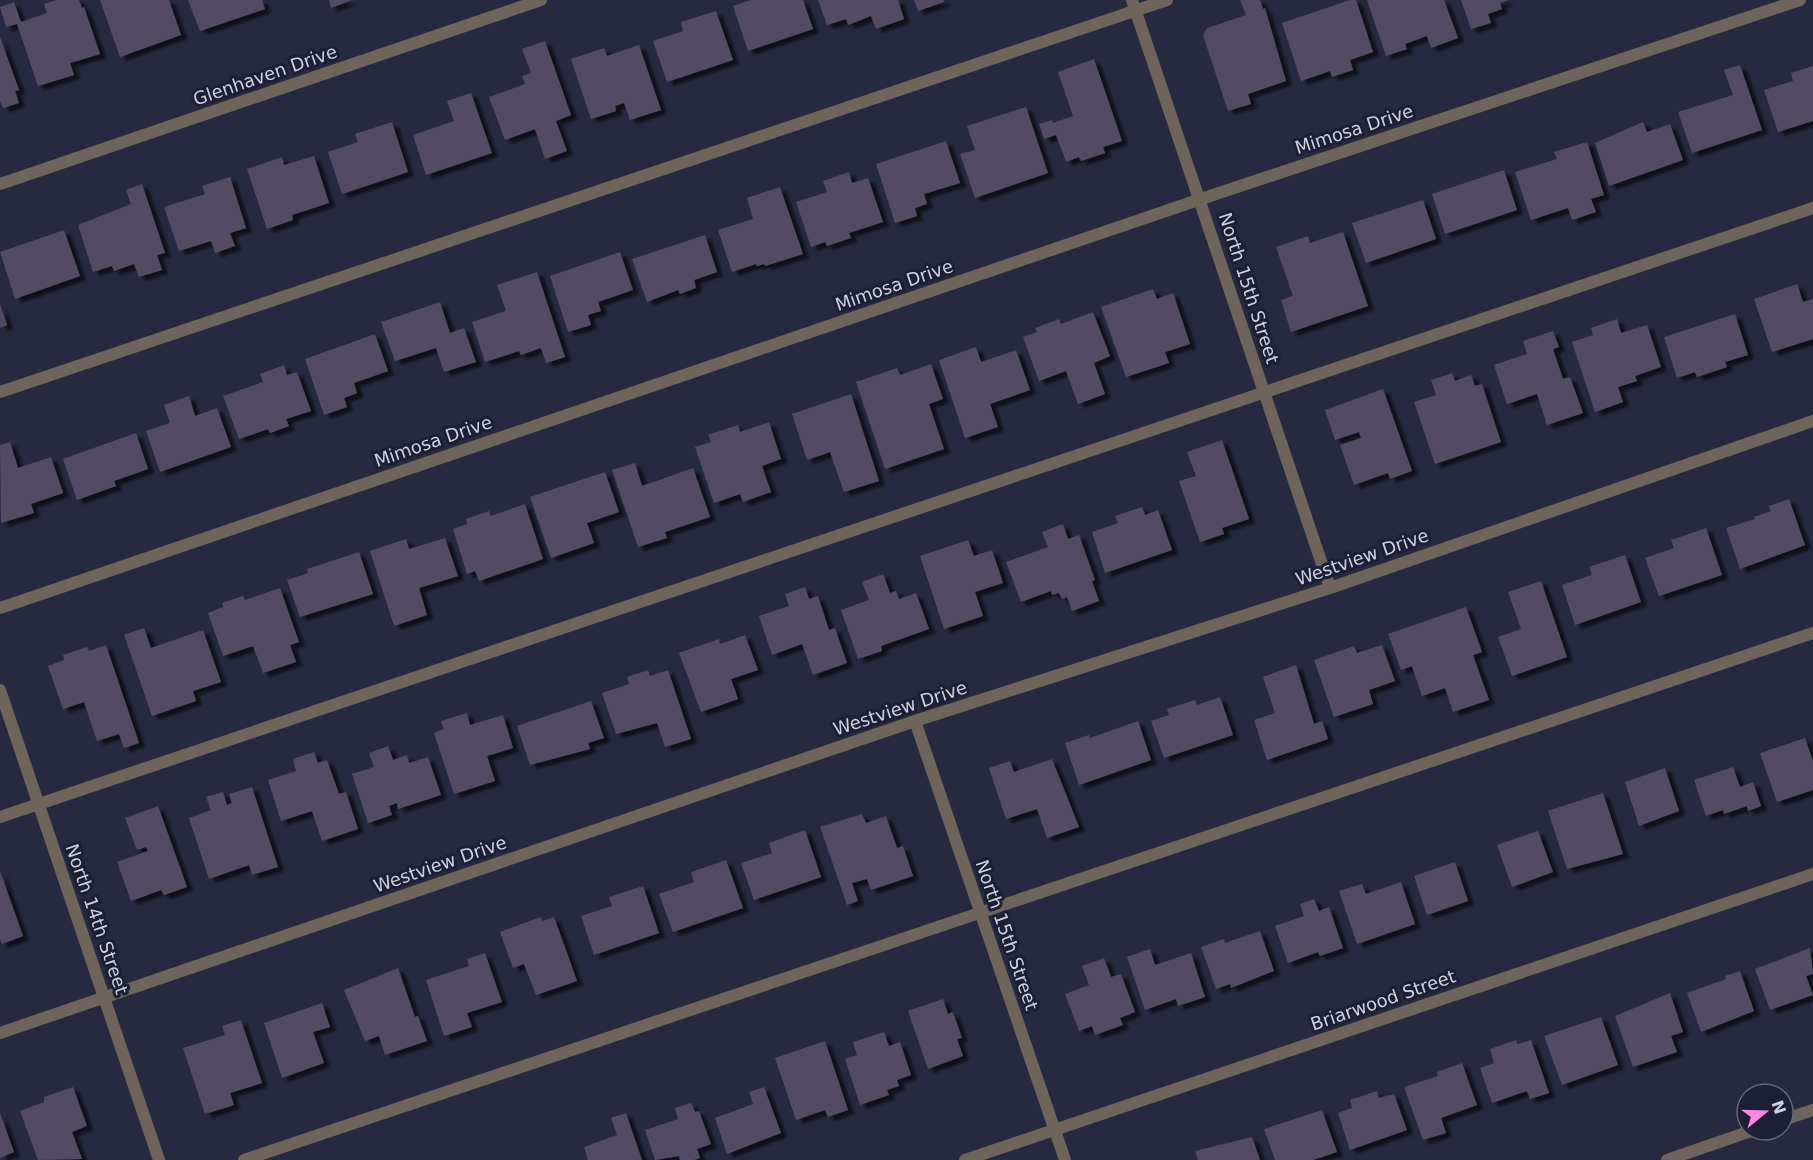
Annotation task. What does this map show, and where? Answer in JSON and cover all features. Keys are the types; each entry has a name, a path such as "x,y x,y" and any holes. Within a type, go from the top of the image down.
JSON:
{"street":[{"name":"Glenhaven Drive","path":"0,184 541,0"},
{"path":"0,392 1134,5 1167,0"},
{"name":"Mimosa Drive","path":"0,608 1201,199 1800,0"},
{"name":"North 15th Street","path":"1134,5 1330,588"},
{"path":"0,817 1264,390 1813,208"},
{"name":"Westview Drive","path":"0,1033 915,721 1330,588 1813,422"},
{"path":"244,1160 1813,633"},
{"name":"North 14th Street","path":"0,690 159,1160"},
{"name":"North 15th Street","path":"915,721 1065,1160"},
{"name":"Briarwood Street","path":"965,1160 1813,874"},
{"path":"1795,1116 1813,1110"},
{"path":"1667,1160 1735,1137"}],"building":[{"path":"56,0 79,0 82,8 84,7 100,54 70,63 74,75 38,86 17,24 6,27 0,7 14,2 21,22 47,13 44,4"},
{"path":"100,0 169,0 181,35 120,57"},
{"path":"188,0 262,0 265,9 200,31"},
{"path":"329,0 352,0 331,8"},
{"path":"751,0 803,0 813,29 748,51 733,6"},
{"path":"818,0 898,0 904,19 876,29 871,16 848,25 846,19 827,25"},
{"path":"914,0 943,0 944,2 918,11"},
{"path":"1240,0 1260,0 1263,9 1265,8 1286,81 1248,94 1251,104 1228,111 1203,35 1207,28 1246,15"},
{"path":"1356,0 1373,52 1350,60 1353,70 1332,77 1330,71 1301,81 1282,23"},
{"path":"1367,0 1444,0 1458,38 1431,48 1427,36 1405,44 1407,49 1386,56"},
{"path":"1461,0 1509,0 1500,3 1502,9 1488,14 1491,23 1471,29"},
{"path":"716,11 733,60 667,82 653,41 683,31 681,22"},
{"path":"0,37 19,90 15,91 19,103 3,108 0,101"},
{"path":"545,41 571,115 556,121 567,151 545,159 535,129 505,140 489,97 525,84 522,76 531,73 522,49"},
{"path":"639,45 661,110 630,120 624,103 615,106 616,111 591,119 571,59 604,48 607,56"},
{"path":"1094,59 1122,141 1103,147 1105,153 1081,161 1079,157 1066,162 1056,135 1044,139 1039,124 1052,120 1053,123 1073,116 1058,72"},
{"path":"1740,65 1762,130 1692,153 1678,112 1733,95 1724,70"},
{"path":"1813,66 1813,121 1778,132 1764,90 1793,81 1791,73"},
{"path":"471,93 492,153 426,175 413,135 454,121 447,101"},
{"path":"1026,107 1048,173 975,198 960,154 975,150 967,126"},
{"path":"392,122 408,172 342,194 328,152 358,142 355,134"},
{"path":"1643,122 1647,132 1670,124 1683,160 1609,186 1595,143"},
{"path":"946,141 960,183 924,194 927,204 915,208 917,216 895,223 876,164"},
{"path":"1587,142 1604,195 1591,199 1596,212 1572,220 1568,208 1531,220 1515,172 1557,159 1554,152"},
{"path":"314,156 329,203 292,215 293,220 267,229 247,169 282,157 284,165"},
{"path":"1504,170 1517,210 1445,234 1432,194"},
{"path":"849,172 852,183 868,178 883,222 849,233 851,238 827,246 825,242 811,247 796,202 827,192 823,181"},
{"path":"230,177 246,228 230,233 235,246 215,253 211,241 179,251 164,207 205,194 202,186"},
{"path":"142,184 165,253 157,255 162,270 139,277 134,264 114,271 112,266 93,272 78,225 131,204 126,190"},
{"path":"780,187 803,254 765,266 756,264 732,272 718,230 753,219 747,198"},
{"path":"1423,200 1436,239 1366,263 1352,223"},
{"path":"64,230 80,276 15,299 0,252"},
{"path":"1343,232 1368,306 1291,332 1281,300 1293,296 1276,247 1308,236 1310,243"},
{"path":"705,235 717,272 694,280 696,288 680,294 678,290 647,302 632,259"},
{"path":"620,252 633,290 598,302 601,311 588,315 591,325 568,332 550,276"},
{"path":"537,272 565,357 546,363 541,348 521,355 519,351 485,362 472,322 506,311 497,285"},
{"path":"1797,284 1803,302 1813,299 1813,339 1772,352 1754,299"},
{"path":"1153,289 1157,299 1173,293 1190,344 1165,352 1169,363 1126,377 1101,307"},
{"path":"440,302 450,333 464,328 476,362 444,372 436,348 395,361 381,322"},
{"path":"0,304 7,325 0,328"},
{"path":"1093,312 1110,356 1094,363 1105,394 1078,404 1066,371 1039,381 1023,337 1037,332 1035,328 1059,319 1061,324"},
{"path":"1735,314 1748,355 1725,362 1727,367 1697,377 1695,372 1677,378 1664,337"},
{"path":"1617,319 1621,333 1647,325 1661,367 1635,376 1637,381 1618,387 1623,402 1595,412 1572,342 1593,335 1591,328"},
{"path":"1553,331 1559,347 1553,349 1563,379 1570,377 1583,413 1547,425 1537,394 1507,404 1494,365 1527,354 1523,341"},
{"path":"375,334 388,371 354,383 357,393 344,398 347,407 324,415 305,359"},
{"path":"976,347 981,362 1016,350 1030,390 990,404 998,427 965,438 939,360"},
{"path":"931,364 943,399 929,404 944,449 885,469 856,382 897,368 900,375"},
{"path":"284,365 287,375 297,372 311,411 286,419 289,426 270,433 268,429 239,439 223,396 263,382 260,374"},
{"path":"1452,373 1455,381 1471,375 1475,386 1482,384 1501,442 1435,464 1414,402 1436,395 1431,380"},
{"path":"1383,389 1412,471 1390,479 1388,473 1354,485 1340,445 1361,438 1359,432 1335,440 1325,410"},
{"path":"851,394 879,481 844,492 830,452 807,460 792,414"},
{"path":"189,396 195,416 217,408 231,447 160,472 146,431 170,423 164,405"},
{"path":"769,422 781,459 762,466 771,492 743,502 740,494 714,503 695,447 711,442 708,435 738,425 740,432"},
{"path":"136,433 148,469 114,481 116,486 77,500 63,459"},
{"path":"1222,440 1249,519 1222,528 1224,534 1200,542 1179,481 1196,476 1187,452"},
{"path":"10,442 18,468 51,457 63,493 31,504 34,513 1,523 0,445"},
{"path":"635,463 642,486 693,468 710,517 665,532 667,538 638,547 612,470"},
{"path":"605,472 619,512 587,523 594,543 551,558 530,497"},
{"path":"1789,499 1805,545 1740,569 1726,528 1755,519 1754,517 1771,511 1769,506"},
{"path":"525,504 543,559 479,581 475,571 467,574 453,529 467,524 466,519 489,511 491,516"},
{"path":"1142,507 1145,515 1158,510 1172,550 1105,573 1092,532 1118,523 1115,516"},
{"path":"1063,524 1068,539 1079,535 1095,580 1092,581 1099,601 1072,611 1067,597 1062,599 1059,593 1052,595 1051,591 1021,602 1006,562 1048,547 1042,532"},
{"path":"1706,528 1722,575 1659,596 1645,558 1674,548 1671,540"},
{"path":"445,538 458,576 419,588 427,615 394,626 370,551 406,539 409,549"},
{"path":"968,540 974,556 992,550 1003,583 975,592 983,616 944,629 920,556"},
{"path":"359,552 373,594 300,617 287,580 308,573 307,569"},
{"path":"1625,555 1641,602 1575,625 1562,585 1592,575 1589,567"},
{"path":"883,574 890,593 896,591 899,599 916,593 929,629 881,646 882,651 858,659 841,610 869,600 862,582"},
{"path":"1541,581 1567,657 1512,676 1498,637 1521,629 1508,592"},
{"path":"805,587 809,599 818,596 829,630 835,628 847,663 813,675 802,644 772,655 759,616 789,606 785,594"},
{"path":"280,588 299,642 290,645 296,662 263,673 253,646 223,656 208,613 223,607 222,603 243,596 245,600"},
{"path":"1466,607 1482,652 1473,655 1489,700 1453,712 1445,688 1422,696 1412,666 1401,670 1388,634"},
{"path":"144,628 151,648 203,630 221,682 193,691 196,701 152,716 124,635"},
{"path":"745,635 758,670 731,679 738,699 701,712 679,653 719,639 720,644"},
{"path":"106,645 139,743 124,748 119,734 97,741 84,702 63,709 48,666 64,660 63,655 87,647 89,651"},
{"path":"1382,645 1395,681 1369,690 1373,704 1334,717 1314,660 1354,646 1357,653"},
{"path":"1296,665 1314,724 1322,721 1328,739 1267,760 1254,720 1275,713 1263,677"},
{"path":"648,670 650,676 668,670 691,739 665,747 657,723 616,734 602,693 629,684 627,677"},
{"path":"1220,697 1233,735 1164,758 1151,721 1169,715 1167,709 1195,700 1197,705"},
{"path":"591,701 604,738 588,743 590,749 530,765 517,726"},
{"path":"467,713 470,725 503,715 513,748 487,756 495,781 454,794 434,733 444,729 441,721"},
{"path":"1138,721 1151,760 1079,785 1065,743 1089,735 1090,738"},
{"path":"1805,738 1813,761 1813,790 1777,802 1760,753"},
{"path":"388,746 393,760 407,755 409,763 428,757 441,795 398,809 397,803 389,806 392,815 368,823 352,774 374,767 369,753"},
{"path":"314,752 318,763 327,760 339,794 346,792 358,829 322,841 312,811 281,821 268,780 296,771 293,759"},
{"path":"1052,759 1079,827 1047,838 1037,809 1006,819 989,768 1010,761 1014,772"},
{"path":"1733,767 1740,787 1753,782 1761,806 1748,811 1747,806 1724,814 1723,810 1706,816 1694,780"},
{"path":"1665,768 1679,811 1639,826 1625,782"},
{"path":"252,787 278,867 252,875 249,865 209,879 189,818 211,810 206,797 223,792 227,805 232,803 229,794"},
{"path":"1603,793 1623,854 1567,869 1548,811"},
{"path":"158,806 187,887 164,895 161,890 131,901 117,862 148,851 146,847 137,850 125,818"},
{"path":"862,814 866,823 886,816 897,848 903,846 913,876 871,890 867,879 852,883 858,901 847,905 820,827"},
{"path":"805,830 821,877 754,900 741,863 772,853 769,843"},
{"path":"1538,831 1553,872 1512,887 1497,845"},
{"path":"726,860 743,908 673,932 659,894 694,882 691,872"},
{"path":"1455,862 1468,901 1427,915 1414,876"},
{"path":"0,871 23,936 2,944 0,939"},
{"path":"1401,882 1415,924 1357,944 1339,891 1362,884 1366,894"},
{"path":"643,886 659,933 594,955 581,916 612,906 609,897"},
{"path":"1314,899 1319,911 1329,907 1343,948 1320,956 1318,952 1288,963 1275,926 1304,916 1300,904"},
{"path":"541,917 542,921 554,917 577,981 536,995 524,964 513,968 500,932"},
{"path":"1260,931 1274,971 1231,988 1230,984 1216,989 1201,947 1224,939 1225,943"},
{"path":"1810,948 1813,974 1806,976 1813,995 1770,1010 1755,969"},
{"path":"1150,949 1155,965 1191,953 1205,997 1178,1006 1176,999 1145,1010 1127,957"},
{"path":"485,953 502,1002 467,1013 472,1027 444,1036 426,980 469,966 467,959"},
{"path":"1104,958 1111,977 1121,974 1135,1012 1120,1018 1123,1025 1095,1035 1092,1026 1079,1031 1065,994 1089,985 1082,966"},
{"path":"398,968 415,1017 418,1016 427,1041 385,1055 379,1036 365,1041 344,990"},
{"path":"1740,971 1754,1011 1701,1032 1687,993 1726,979 1725,976"},
{"path":"1670,993 1683,1032 1671,1036 1677,1052 1633,1067 1615,1016"},
{"path":"943,999 948,1014 953,1012 962,1038 957,1039 963,1056 928,1069 908,1011"},
{"path":"322,1003 330,1027 313,1032 324,1063 282,1078 264,1023"},
{"path":"1601,1017 1618,1065 1562,1085 1544,1036"},
{"path":"241,1020 262,1083 230,1093 234,1105 205,1114 183,1048 225,1035 222,1026"},
{"path":"884,1032 889,1046 900,1042 911,1075 897,1080 899,1086 887,1090 889,1095 860,1105 845,1059 857,1055 853,1042"},
{"path":"1516,1040 1518,1044 1531,1040 1549,1093 1530,1099 1527,1091 1492,1103 1480,1068 1494,1063 1490,1049"},
{"path":"825,1041 848,1110 828,1117 825,1110 796,1120 775,1058"},
{"path":"1462,1063 1477,1105 1441,1118 1446,1133 1423,1140 1404,1087 1438,1076 1437,1072"},
{"path":"73,1087 87,1126 72,1132 82,1159 38,1160 20,1111 44,1102 44,1097"},
{"path":"764,1087 781,1133 727,1154 715,1118 753,1104 749,1092"},
{"path":"1377,1091 1379,1098 1394,1094 1407,1130 1350,1150 1338,1113 1352,1108 1350,1100"},
{"path":"691,1103 695,1112 699,1111 711,1144 697,1149 700,1158 694,1160 680,1160 679,1156 655,1160 645,1130 678,1119 675,1108"},
{"path":"1322,1110 1337,1152 1313,1160 1275,1160 1264,1129"},
{"path":"0,1113 14,1152 0,1158"},
{"path":"626,1113 642,1160 588,1160 584,1147 617,1135 611,1118"},
{"path":"1252,1137 1260,1160 1198,1160 1195,1151"}]}
